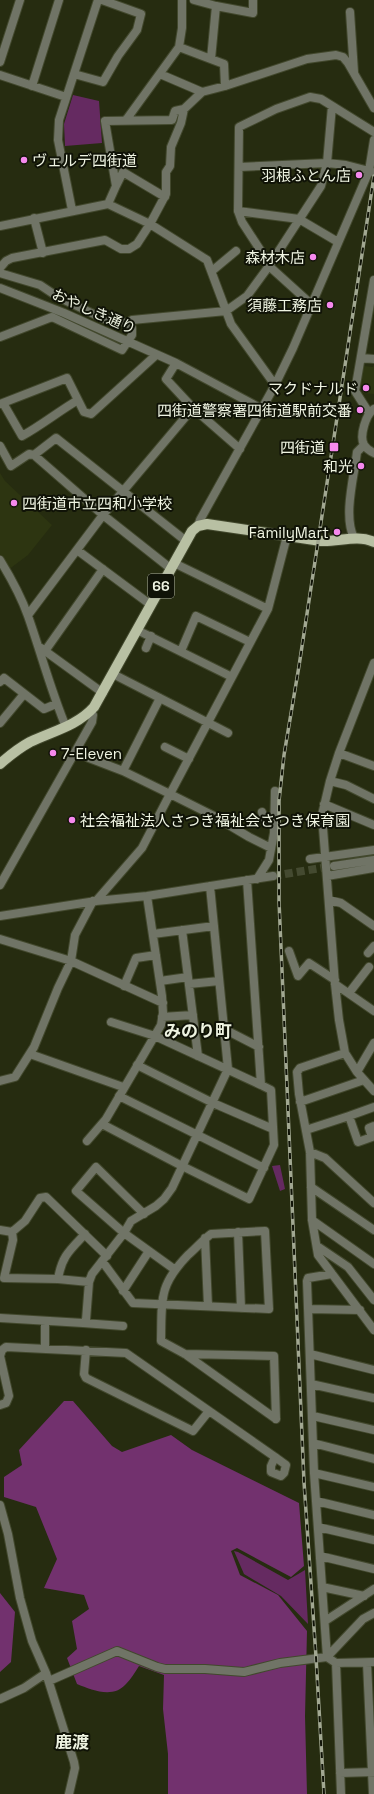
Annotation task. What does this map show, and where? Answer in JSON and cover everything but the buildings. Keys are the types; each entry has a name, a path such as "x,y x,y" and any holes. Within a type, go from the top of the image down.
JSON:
{"main road":[{"path":"198,526 207,524 335,542 354,538 373,539"},
{"name":"66","path":"0,764 30,743 81,719 90,711 103,693 186,541 192,531 198,526"}],"street":[{"path":"0,62 20,0"},
{"path":"32,86 59,0"},
{"path":"72,210 58,140 59,120 98,0"},
{"path":"74,74 103,82 118,56 137,30 141,14 102,0"},
{"path":"126,120 179,47 182,28 182,0"},
{"path":"194,0 253,13 253,0"},
{"path":"211,59 216,6"},
{"path":"350,12 355,74"},
{"path":"179,47 224,64 225,86"},
{"path":"116,186 105,121 172,120 176,111 184,109 202,92 307,59 336,55 343,57 355,74 374,108"},
{"path":"160,74 202,92"},
{"path":"0,75 66,97"},
{"path":"311,304 269,266 242,222 238,211 239,126 276,109 310,97 321,99 374,132"},
{"path":"126,324 132,320 226,311 246,296 269,266 321,186 327,163 332,106"},
{"path":"0,268 6,261 12,258 105,240 121,249 129,249 137,244 165,197 166,172 170,166 171,147 181,123 184,109"},
{"path":"198,526 275,386 371,171 374,140"},
{"path":"239,167 327,163 346,165 371,171"},
{"path":"108,204 123,172 165,197"},
{"path":"0,226 72,210 108,204 150,224 203,257 210,264 231,324 275,386"},
{"path":"238,211 299,219 338,242"},
{"path":"34,218 43,253"},
{"path":"212,270 236,251"},
{"path":"0,272 40,285 58,297 104,319 117,318 132,328 132,335 122,350 52,317 0,337"},
{"path":"374,280 355,391 371,411 366,419 363,440 364,445 374,453"},
{"name":"おやしき通り","path":"0,288 58,310 176,363 262,409"},
{"path":"78,400 56,413 42,425 22,436 2,403 67,378 78,400 84,412 91,414 156,354"},
{"path":"361,358 374,359"},
{"path":"176,363 166,379 193,408 240,449"},
{"path":"28,615 103,515 193,408"},
{"path":"34,455 56,438 122,492 186,541"},
{"path":"354,538 350,531 348,518 357,452 364,445"},
{"path":"0,446 11,466 29,454 34,455 103,515 172,565 268,610"},
{"path":"0,1081 15,1077 30,1054 71,962 75,935 94,901 142,848 268,610 288,536"},
{"path":"77,550 151,604"},
{"path":"0,560 12,580 28,615 56,704 66,727"},
{"path":"45,651 103,569"},
{"path":"181,651 196,616 250,642"},
{"path":"138,630 232,677"},
{"path":"146,648 151,636"},
{"path":"38,645 103,693"},
{"path":"374,664 338,754 322,815 328,876 335,982 339,1020 345,1053 357,1072 374,1091"},
{"path":"113,674 228,733"},
{"path":"0,682 4,678 44,709 56,704"},
{"path":"0,724 24,694"},
{"path":"123,771 160,698"},
{"path":"0,885 92,722 93,715 90,711"},
{"path":"168,746 189,759"},
{"path":"76,751 89,758 123,771 170,794 212,815 249,838 271,848"},
{"path":"338,754 374,766"},
{"path":"330,780 346,785 374,799"},
{"path":"257,878 269,860 274,820 275,791"},
{"path":"324,804 374,825"},
{"path":"262,812 264,819 274,820"},
{"path":"310,859 374,850"},
{"path":"334,866 374,860"},
{"path":"328,876 374,868"},
{"path":"0,916 94,901 147,896 273,876"},
{"path":"247,880 262,1085"},
{"path":"83,1324 86,1320 89,1282 92,1274 124,1233 131,1221 144,1214 164,1199 182,1166 228,1069 210,886"},
{"path":"86,1141 102,1124 156,1036 161,1025 163,1003 147,896"},
{"path":"329,900 341,903 374,926"},
{"path":"153,934 214,926"},
{"path":"182,930 198,1056"},
{"path":"0,939 71,962 163,1003"},
{"path":"368,953 374,946"},
{"path":"289,951 298,976 309,963 374,1012"},
{"path":"124,986 136,958 156,955"},
{"path":"349,993 369,967"},
{"path":"160,981 219,981"},
{"path":"162,1017 193,1015"},
{"path":"102,1124 249,1199 274,1145 271,1090 156,1036 111,1022"},
{"path":"224,1029 259,1047"},
{"path":"357,1072 374,1043"},
{"path":"345,1053 300,1068 297,1072 300,1102 310,1152 312,1220 318,1255 374,1330"},
{"path":"30,1054 123,1088"},
{"path":"137,1065 212,1102 273,1129"},
{"path":"300,1102 364,1080"},
{"path":"118,1096 264,1168"},
{"path":"306,1130 374,1107"},
{"path":"349,1116 358,1142 372,1137 369,1128 374,1126"},
{"path":"310,1152 325,1158 374,1203"},
{"path":"144,1214 96,1168 76,1190 124,1233 174,1269"},
{"path":"311,1187 374,1230"},
{"path":"0,1230 12,1232 25,1222 40,1198 46,1198 85,1234 105,1258 123,1291 133,1303 162,1304 208,1306 269,1309 265,1231 211,1234 205,1238 174,1269 166,1284 162,1304 161,1341 185,1354 276,1419 274,1356 185,1354"},
{"path":"312,1220 374,1264"},
{"path":"12,1232 13,1240 4,1278 89,1282"},
{"path":"238,1232 241,1308"},
{"path":"58,1280 61,1264 68,1251 85,1234"},
{"path":"205,1238 208,1306"},
{"path":"317,1246 348,1266 374,1300"},
{"path":"123,1291 149,1251"},
{"path":"332,1274 308,1278 306,1281 309,1309 314,1473 324,1621 327,1657 336,1664 370,1662 373,1794"},
{"path":"309,1309 360,1310"},
{"path":"0,1318 123,1326"},
{"path":"45,1322 45,1349"},
{"path":"0,1405 6,1403 9,1396 0,1356 2,1350 6,1347 126,1353 275,1457"},
{"path":"86,1350 84,1374 86,1378 186,1428 193,1431 197,1429 209,1411"},
{"path":"310,1354 374,1370"},
{"path":"311,1384 374,1398"},
{"path":"313,1416 374,1430"},
{"path":"314,1444 374,1458"},
{"path":"314,1473 374,1487"},
{"path":"316,1501 374,1515"},
{"path":"0,1505 8,1534 20,1598 32,1641 49,1681 74,1762 75,1768 69,1794"},
{"path":"318,1527 374,1540"},
{"path":"320,1556 374,1569"},
{"path":"322,1587 364,1596"},
{"path":"324,1621 374,1589"},
{"path":"49,1681 117,1651 165,1669 205,1669 244,1672 280,1663 327,1657 363,1619 374,1613"},
{"path":"336,1664 341,1794"},
{"path":"0,1699 24,1688 46,1673"},
{"path":"340,1773 373,1772"}],"shaded area":[{"path":"73,95 99,101 102,143 65,146 64,124"},
{"path":"374,365 374,394 363,393 360,388 364,366 373,367"},
{"name":"四街道市立四和小学校","path":"0,473 5,481 52,525 28,555 8,570 0,558"},
{"path":"280,1165 285,1189 280,1191 272,1166"},
{"path":"64,1401 73,1401 112,1446 122,1452 171,1435 192,1450 299,1503 304,1566 291,1577 237,1548 231,1551 240,1575 278,1595 307,1631 305,1716 307,1794 168,1794 168,1754 163,1709 164,1675 139,1666 126,1684 121,1689 115,1691 96,1691 77,1684 67,1658 77,1649 72,1621 89,1609 84,1595 44,1588 57,1559 36,1507 4,1497 4,1477 22,1465 19,1450"},
{"path":"234,1551 288,1580 305,1570 308,1624 281,1596 244,1574"},
{"path":"0,1593 15,1612 11,1662 0,1672"}],"tunnel":[{"path":"273,876 333,866"}],"railway":[{"path":"324,1794 304,1482 279,901 279,801 284,755 374,176"}],"place":[{"name":"ヴェルデ四街道","path":"24,160"},
{"name":"羽根ふとん店","path":"359,175"},
{"name":"森材木店","path":"313,257"},
{"name":"須藤工務店","path":"330,305"},
{"name":"マクドナルド","path":"366,388"},
{"name":"四街道警察署四街道駅前交番","path":"360,410"},
{"name":"四街道","path":"334,447"},
{"name":"和光","path":"361,466"},
{"name":"四街道市立四和小学校","path":"14,503"},
{"name":"FamilyMart","path":"337,532"},
{"name":"7-Eleven","path":"53,753"},
{"name":"社会福祉法人さつき福祉会さつき保育園","path":"72,820"}],"district":[{"name":"みのり町","path":"198,1031"},
{"name":"鹿渡","path":"72,1742"}]}
